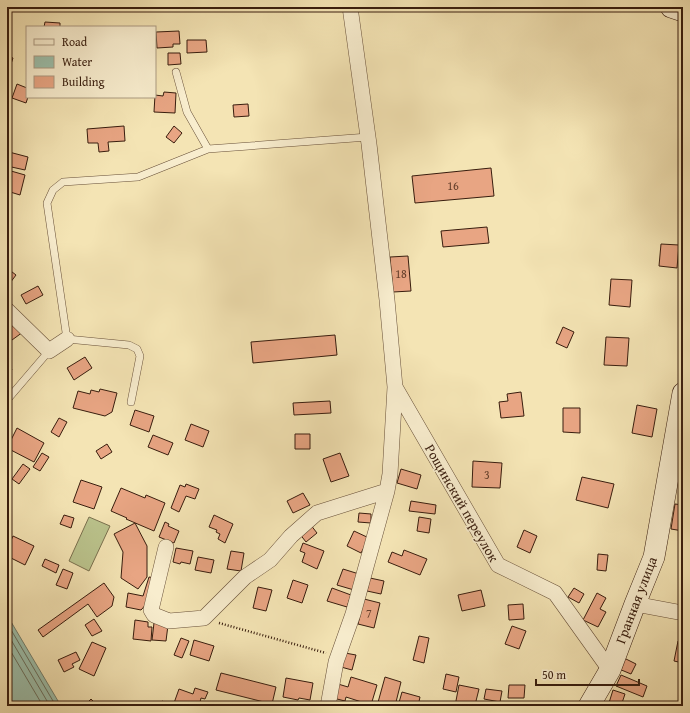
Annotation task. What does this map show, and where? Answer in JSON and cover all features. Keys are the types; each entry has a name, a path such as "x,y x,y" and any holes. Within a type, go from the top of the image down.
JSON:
{"street":[{"path":"328,706 338,657 353,614 387,491 390,474 394,387 387,300 368,137 350,7"},
{"path":"671,7 683,11"},
{"path":"7,310 49,351 67,338"},
{"name":"Рощинский переулок","path":"394,387 498,566 555,593 610,670"},
{"name":"Гранная улица","path":"595,702 610,670 634,604 654,557 683,393"},
{"path":"166,547 151,610 154,615 169,621 204,618 245,577 270,560 291,536 317,513 387,491"},
{"path":"634,604 683,613"}],"lane":[{"path":"176,72 187,112 208,149"},
{"path":"131,402 140,356 137,350 129,345 67,338 47,203 53,190 63,182 138,177 208,149 368,137"},
{"path":"7,400 49,351"}],"path":[{"path":"204,618 338,657"}],"green space":[{"path":"89,517 110,526 89,571 69,561"}],"water":[{"path":"7,615 61,706 7,706"}],"building":[{"path":"45,22 60,23 60,26 44,26"},
{"path":"179,31 180,44 173,44 173,47 157,48 156,32"},
{"path":"187,40 206,40 207,52 187,53"},
{"path":"168,53 180,53 181,64 168,65"},
{"path":"7,56 13,58 11,64 7,63"},
{"path":"17,84 26,88 26,98 28,98 26,103 12,98"},
{"path":"164,92 176,93 175,113 154,112 156,95 163,96"},
{"path":"248,104 249,116 234,117 233,105"},
{"path":"124,126 125,141 108,142 109,151 99,152 98,143 88,143 87,129"},
{"path":"174,126 182,133 174,143 166,137"},
{"path":"9,152 28,157 25,170 7,166"},
{"path":"491,168 494,196 415,203 412,176"},
{"path":"11,171 25,175 20,195 7,191"},
{"path":"487,227 489,243 443,247 441,231"},
{"path":"661,244 679,245 677,268 659,266"},
{"path":"408,256 411,291 393,292 390,257"},
{"path":"7,268 16,275 7,287"},
{"path":"611,279 632,280 630,307 609,305"},
{"path":"38,286 43,295 26,304 21,295"},
{"path":"16,323 23,332 12,340 7,334 7,330"},
{"path":"563,327 574,332 567,348 556,343"},
{"path":"335,335 337,355 253,363 251,342"},
{"path":"606,337 629,338 627,366 604,365"},
{"path":"85,357 92,368 74,380 67,368"},
{"path":"7,360 12,370 7,373"},
{"path":"100,389 117,393 112,412 105,416 73,408 78,391 90,394 91,390 99,392"},
{"path":"521,392 524,416 501,418 499,402 508,401 507,394"},
{"path":"330,401 331,413 294,415 293,403"},
{"path":"637,405 657,409 652,437 632,433"},
{"path":"563,408 580,408 580,433 563,432"},
{"path":"135,410 154,416 149,432 130,425"},
{"path":"59,418 67,422 59,437 51,432"},
{"path":"191,424 209,431 203,447 185,440"},
{"path":"17,428 44,443 34,462 7,448"},
{"path":"295,434 310,434 310,449 295,449"},
{"path":"153,435 173,443 168,455 148,447"},
{"path":"107,444 112,452 101,459 96,451"},
{"path":"42,453 49,457 40,471 33,467"},
{"path":"340,453 349,476 331,482 323,459"},
{"path":"473,461 502,463 500,488 472,487"},
{"path":"23,464 30,469 19,484 12,479"},
{"path":"401,469 421,475 417,489 397,483"},
{"path":"582,477 614,484 608,508 576,500"},
{"path":"81,480 102,487 94,509 73,502"},
{"path":"186,484 199,489 195,499 186,496 179,512 171,508 180,485 185,487"},
{"path":"121,488 145,498 146,495 165,503 154,531 111,511"},
{"path":"303,493 310,505 293,513 287,501"},
{"path":"411,501 436,505 435,514 409,511"},
{"path":"675,504 683,505 683,531 671,529"},
{"path":"359,513 371,514 371,523 358,522"},
{"path":"64,515 74,518 71,528 60,524"},
{"path":"214,515 233,524 225,543 218,539 220,534 216,532 217,530 209,527"},
{"path":"419,517 431,519 429,533 417,531"},
{"path":"165,522 169,524 168,526 179,531 174,543 159,537"},
{"path":"135,523 147,546 147,577 138,589 121,578 123,552 114,534"},
{"path":"310,524 317,533 306,542 299,533"},
{"path":"524,530 537,536 530,553 517,547"},
{"path":"354,531 369,538 361,553 347,546"},
{"path":"13,536 34,546 25,565 7,556 7,549"},
{"path":"303,543 324,551 317,569 302,562 305,553 300,551"},
{"path":"176,548 193,551 190,564 173,562"},
{"path":"404,550 427,559 420,575 388,562 392,552 402,556"},
{"path":"231,551 244,553 241,571 227,569"},
{"path":"598,554 608,555 606,571 597,570"},
{"path":"198,557 214,560 211,573 195,570"},
{"path":"45,559 59,565 56,573 42,566"},
{"path":"63,569 73,573 67,589 56,585"},
{"path":"343,569 359,574 354,590 337,585"},
{"path":"149,577 155,578 150,600 141,610 126,607 128,593 143,596"},
{"path":"370,578 384,581 381,594 367,591"},
{"path":"293,580 308,585 302,603 287,598"},
{"path":"104,583 114,597 112,606 97,617 88,604 43,637 38,630"},
{"path":"258,587 272,590 266,611 253,608"},
{"path":"332,588 351,595 347,607 327,601"},
{"path":"574,588 584,594 579,603 568,597"},
{"path":"481,590 485,606 462,611 458,595"},
{"path":"597,593 606,598 600,609 606,612 598,627 583,620"},
{"path":"364,599 380,603 374,628 358,624"},
{"path":"523,604 524,619 509,620 508,605"},
{"path":"94,619 102,631 92,636 85,625"},
{"path":"135,620 148,622 148,627 152,627 151,641 133,639"},
{"path":"154,623 168,625 166,641 152,640"},
{"path":"512,626 526,631 519,649 505,644"},
{"path":"419,636 429,638 424,663 413,660"},
{"path":"181,638 189,641 182,658 174,655"},
{"path":"194,640 214,646 209,661 190,655"},
{"path":"678,641 683,642 683,663 674,661"},
{"path":"92,642 106,648 94,676 79,669"},
{"path":"76,652 80,660 72,664 74,667 64,672 58,660"},
{"path":"345,653 356,655 352,670 341,667"},
{"path":"624,658 636,664 631,674 619,669"},
{"path":"221,673 276,687 272,704 216,690"},
{"path":"446,674 459,677 456,692 443,689"},
{"path":"621,675 647,686 643,697 616,686"},
{"path":"351,677 377,685 371,705 346,697 345,701 333,698 338,684 348,687"},
{"path":"385,677 401,682 395,706 377,706"},
{"path":"286,678 313,683 310,700 299,698 298,700 283,697"},
{"path":"459,685 479,689 475,705 467,703 466,706 455,706"},
{"path":"509,685 525,685 524,698 508,698"},
{"path":"195,688 208,692 205,699 201,698 199,706 185,706 174,703 179,689 193,694"},
{"path":"486,689 502,691 500,702 484,699"},
{"path":"613,690 625,694 621,706 608,706"},
{"path":"402,692 420,697 418,706 398,706"},
{"path":"91,699 98,706 84,706"},
{"path":"162,701 175,706 160,706"},
{"path":"510,703 525,703 525,706 510,706"}]}
